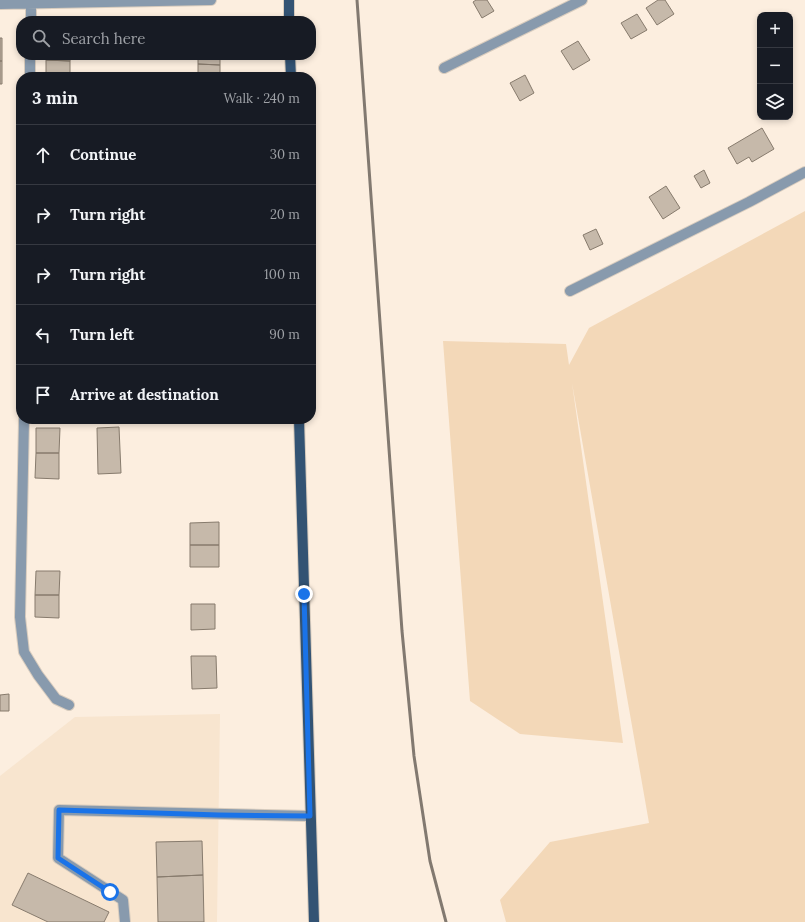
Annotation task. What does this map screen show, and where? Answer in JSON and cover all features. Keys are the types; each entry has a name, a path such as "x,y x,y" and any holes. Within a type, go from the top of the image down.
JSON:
{"main road":[{"path":"289,0 289,16"},
{"path":"290,60 291,72"},
{"path":"300,424 314,922"}],"street":[{"path":"0,4 31,1 211,0"},
{"path":"444,68 582,0"},
{"path":"31,1 31,16"},
{"path":"30,60 30,72"},
{"path":"570,291 749,202 805,172"},
{"path":"24,424 20,617 24,652 38,675 56,699 69,705"},
{"path":"125,922 124,900 58,858 59,810 310,816"}],"shaded area":[{"path":"805,211 805,922 506,922 500,900 550,842 649,823 572,383 623,743 520,734 470,701 443,341 566,344 569,365 589,328"},
{"path":"220,714 217,922 0,922 0,776 75,717"}],"building":[{"path":"476,0 487,0 494,11 482,18 473,2"},
{"path":"658,0 665,0 674,14 657,25 646,8"},
{"path":"637,14 647,30 631,39 621,23"},
{"path":"0,38 2,38 2,61 0,61"},
{"path":"578,41 590,60 573,70 561,51"},
{"path":"46,60 70,60 70,61"},
{"path":"46,60 70,61 70,72 46,72"},
{"path":"198,60 220,60 220,65 198,64"},
{"path":"0,61 2,61 2,84 0,84"},
{"path":"198,64 220,65 220,72 198,72"},
{"path":"525,75 534,93 520,101 510,83"},
{"path":"762,128 774,149 752,162 749,157 737,164 728,148"},
{"path":"704,170 710,183 701,188 694,176"},
{"path":"666,186 680,208 663,219 649,197"},
{"path":"596,229 603,244 590,250 583,235"},
{"path":"119,427 121,473 98,474 97,428"},
{"path":"36,428 60,428 59,453 36,453"},
{"path":"36,453 59,453 59,479 35,478"},
{"path":"219,522 219,545 190,545 190,523"},
{"path":"190,545 219,545 219,567 190,567"},
{"path":"36,571 60,571 59,595 35,595"},
{"path":"35,595 59,595 59,618 35,617"},
{"path":"191,604 215,604 215,629 191,630"},
{"path":"191,656 216,656 217,688 192,689"},
{"path":"9,694 9,711 0,711 0,695"},
{"path":"202,841 203,875 157,877 156,842"},
{"path":"28,873 109,912 104,922 48,922 12,905"},
{"path":"203,875 204,922 158,922 157,877"}],"railway":[{"path":"357,0 402,631 414,756 430,861 446,922"}],"route":[{"path":"110,892 58,858 59,810 310,816 304,594"}]}
